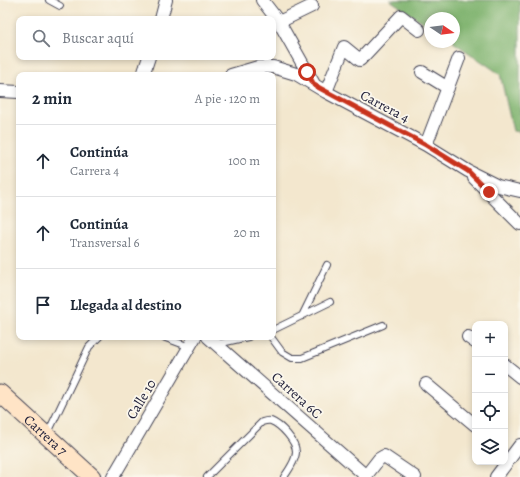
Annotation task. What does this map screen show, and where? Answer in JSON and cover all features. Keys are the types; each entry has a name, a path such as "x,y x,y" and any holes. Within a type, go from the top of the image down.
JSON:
{"street":[{"path":"162,16 166,0"},
{"path":"262,0 274,16"},
{"path":"279,22 312,6"},
{"path":"326,92 344,47 360,60 401,16 419,30"},
{"path":"276,18 314,85"},
{"path":"426,145 459,58"},
{"path":"144,72 148,60"},
{"name":"Carrera 4","path":"241,72 258,67 273,67 296,74 326,92 426,145 468,171 498,186 520,191"},
{"path":"422,72 448,88"},
{"path":"0,91 16,92"},
{"path":"468,171 520,224"},
{"name":"Carrera 6C","path":"213,341 365,476"},
{"name":"Calle 10","path":"113,477 193,342"},
{"path":"508,367 520,377"},
{"path":"426,384 472,422"},
{"name":"Carrera 7","path":"0,393 92,477"},
{"path":"496,477 515,450"},
{"path":"365,476 379,459 384,456 415,477"}],"lane":[{"path":"49,0 60,6"},
{"path":"302,316 328,265"},
{"path":"276,329 330,302"},
{"path":"273,340 282,352 292,358 302,358 383,325"},
{"path":"46,436 89,347 96,340"},
{"path":"181,340 193,342"},
{"path":"207,477 262,422 267,420 272,421 286,432 296,450 296,457 284,477"}],"green space":[{"path":"390,0 520,0 520,132 513,131 500,74 460,47 460,12 424,12 424,23"}],"route":[{"path":"307,72 314,85 426,145 468,171 489,192"}]}
